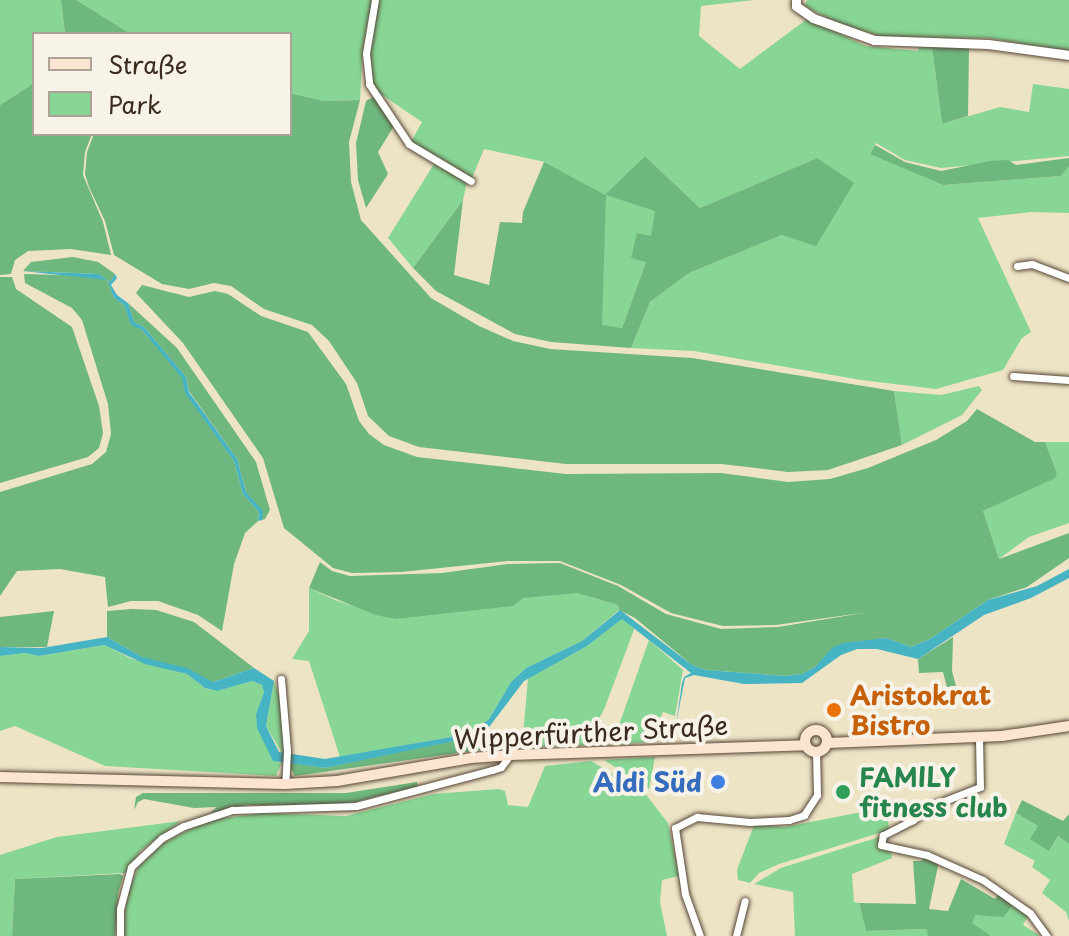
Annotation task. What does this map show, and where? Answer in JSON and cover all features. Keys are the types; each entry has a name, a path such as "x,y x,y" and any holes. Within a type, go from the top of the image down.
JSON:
{"main road":[{"path":"827,743 824,733 815,730 807,734 805,745 816,752 827,743 1031,734 1069,726"},
{"name":"Wipperfürther Straße","path":"0,777 285,784 337,781 471,758 510,755 805,745"}],"street":[{"path":"375,0 366,53 369,84 409,144 471,181"},
{"path":"797,5 850,34 874,40 988,44 1069,55"},
{"path":"1017,266 1032,264 1069,278"},
{"path":"1013,376 1069,380"},
{"path":"281,679 287,751 285,784"},
{"path":"979,737 980,787 929,807 913,820 883,835 881,845 927,855 983,880 1030,913 1047,936"},
{"path":"700,936 685,894 675,828 697,817 750,822 804,815 817,795 816,752"},
{"path":"120,936 120,909 131,867 162,838 184,826 232,810 356,806 492,770 501,767 510,755"},
{"path":"736,936 745,901"}],"green space":[{"path":"0,0 61,0 65,32 32,32 32,84 0,105"},
{"path":"61,0 76,0 128,32 65,32"},
{"path":"76,0 372,0 363,47 360,100 324,101 292,93 292,32 128,32"},
{"path":"378,0 754,0 701,6 699,36 740,69 807,19 866,46 918,51 919,47 932,47 942,124 1000,107 1029,112 1033,84 1069,89 1069,156 941,168 905,160 876,143 870,153 943,185 1061,176 1069,166 1069,213 1031,212 978,218 1031,332 1022,338 1003,370 936,389 861,380 694,351 631,348 650,302 689,273 782,235 817,158 700,208 645,156 606,195 656,210 651,237 637,233 646,262 622,328 602,326 545,162 484,149 472,178 411,142 422,122 379,93 369,77 367,67"},
{"path":"807,0 1069,0 1069,51 988,38 884,37 839,24 805,6"},
{"path":"932,47 969,47 968,116 942,124"},
{"path":"32,84 32,136 91,136 85,152 83,175 103,222 111,255 71,249 28,251 15,260 11,274 0,275 0,105"},
{"path":"292,93 324,101 360,100 349,142 351,182 361,220 431,298 479,326 513,341 550,349 692,358 894,391 902,445 828,470 788,472 722,464 566,464 419,447 389,436 368,416 357,383 329,341 312,325 264,309 231,286 214,283 189,289 162,284 114,255 105,221 85,174 87,152 93,136 292,136"},
{"path":"375,96 394,126 378,152 388,174 366,208 358,180 356,143 366,101"},
{"path":"875,145 905,162 941,171 1008,160 1016,165 1069,158 1069,166 1061,176 943,185 870,154"},
{"path":"645,156 700,208 817,158 854,183 816,246 782,235 689,273 650,302 631,348 551,342 515,334 436,291 413,268 463,200 454,275 489,285 500,222 522,223 523,212 544,162 605,195","holes":["606,195 655,211 651,236 637,233 631,258 646,262 622,328 602,325"]},
{"path":"434,164 467,182 463,200 413,268 388,238"},
{"path":"73,257 98,262 115,274 110,282 99,274 23,271 31,262"},
{"path":"24,274 98,276 107,280 114,298 124,305 131,324 142,330 183,378 186,393 234,461 243,494 259,512 258,521 245,533 234,564 222,631 198,615 158,601 131,601 108,607 105,577 60,569 17,571 0,596 0,492 92,464 106,452 111,434 108,404 82,320 72,308 25,283"},
{"path":"0,277 12,277 16,289 72,327 99,406 103,433 99,448 88,457 0,483"},
{"path":"142,285 189,297 215,291 228,294 261,316 308,332 346,384 359,421 369,434 384,445 417,457 566,474 721,473 788,482 830,479 868,468 936,440 967,421 977,409 1035,442 1045,442 1057,473 1055,478 983,511 999,559 1069,533 1069,558 1027,587 988,600 930,639 911,647 886,638 832,649 815,667 802,674 786,676 706,670 692,665 635,618 619,610 618,605 577,593 523,598 513,606 395,619 376,615 309,588 320,562 332,571 350,576 442,573 508,564 560,563 618,586 666,614 721,629 778,627 869,612 776,625 723,626 671,613 621,585 560,561 508,561 401,572 352,573 333,568 284,528 263,458 183,343 136,293"},
{"path":"128,303 177,348 256,462 270,510 265,519 262,520 262,511 246,492 237,459 189,391 186,377 144,327 134,322"},
{"path":"979,386 982,390 962,415 902,445 894,391 941,395"},
{"path":"1045,442 1069,442 1069,523 1029,537 999,559 983,511 1055,477 1057,473"},
{"path":"309,588 335,600 395,619 549,593 577,593 618,605 619,610 582,641 526,668 511,682 489,719 476,729 463,735 340,757 309,661 292,659 309,631"},
{"path":"156,610 194,622 254,668 213,682 142,657 107,637 107,611"},
{"path":"54,611 47,647 0,647 0,617"},
{"path":"623,618 635,627 605,707 586,745 522,747 528,678 587,646"},
{"path":"953,637 952,671 956,686 947,687 943,672 919,673 918,659"},
{"path":"649,640 683,670 675,716 663,712 651,742 612,745"},
{"path":"104,645 132,659 187,674 205,688 216,691 252,681 262,685 264,692 256,714 279,763 282,762 276,776 105,766 15,726 0,731 0,656 25,653 39,656"},
{"path":"274,681 283,709 283,755 266,726"},
{"path":"488,732 486,749 295,776 290,767 290,763 325,768"},
{"path":"655,757 649,789 604,760 617,759"},
{"path":"591,761 644,792 668,823 679,876 662,880 660,902 667,936 124,936 126,895 139,866 164,843 208,820 263,813 346,816 433,794 498,789 505,791 508,805 528,807 545,766"},
{"path":"417,782 418,786 325,806 247,805 210,813 217,807 194,808 144,799 138,802 134,810 136,797 143,793 346,793"},
{"path":"1022,800 1063,821 1069,814 1069,844 1058,836 1049,851 1030,839 1038,826 1016,813"},
{"path":"887,807 889,830 779,864 759,873 750,883 738,880 737,870 754,825 785,827"},
{"path":"1016,813 1038,826 1049,851 1058,836 1069,844 1069,921 1066,912 1042,893 1050,880 1032,867 1035,861 1004,844"},
{"path":"181,821 141,850 125,873 15,879 12,936 0,936 0,855 57,837"},
{"path":"879,837 880,846 891,852 892,858 852,874 854,902 859,903 866,931 928,929 928,936 795,936 793,892 754,884 781,868"},
{"path":"923,856 939,861 929,909 948,911 961,879 995,899 999,893 1013,904 1004,917 975,915 972,923 991,936 928,936 927,929 866,931 859,903 916,904 913,861 922,861"},
{"path":"123,876 118,894 115,936 12,936 15,879"},
{"path":"1013,904 1028,916 1023,925 1040,936 991,936 971,923 975,914"}],"water":[{"path":"23,271 99,274 110,282 115,274 117,278 111,285 117,295 128,303 134,322 144,327 186,377 189,392 237,459 246,492 263,511 262,520 258,521 259,512 243,494 234,461 185,393 182,378 142,330 131,325 124,305 114,298 107,280"},
{"path":"1069,569 1069,578 1031,598 984,615 918,659 877,649 857,649 841,655 802,683 744,684 694,675 685,678 676,724 682,683 684,677 691,673 622,619 587,646 524,681 483,735 325,768 273,761 257,728 256,714 264,692 262,685 252,681 217,691 205,688 187,674 145,664 104,645 39,656 25,653 0,656 0,647 42,648 107,637 142,657 187,668 213,682 254,668 274,681 266,726 279,752 325,759 463,735 476,729 489,719 511,682 526,668 582,641 620,610 692,665 706,670 786,676 802,674 815,667 832,648 843,643 886,638 911,647 930,639 988,600 1037,586"}],"place":[{"name":"Aristokrat Bistro","path":"834,710"},
{"name":"Aldi Süd","path":"718,782"},
{"name":"FAMILY fitness club","path":"843,792"}]}
